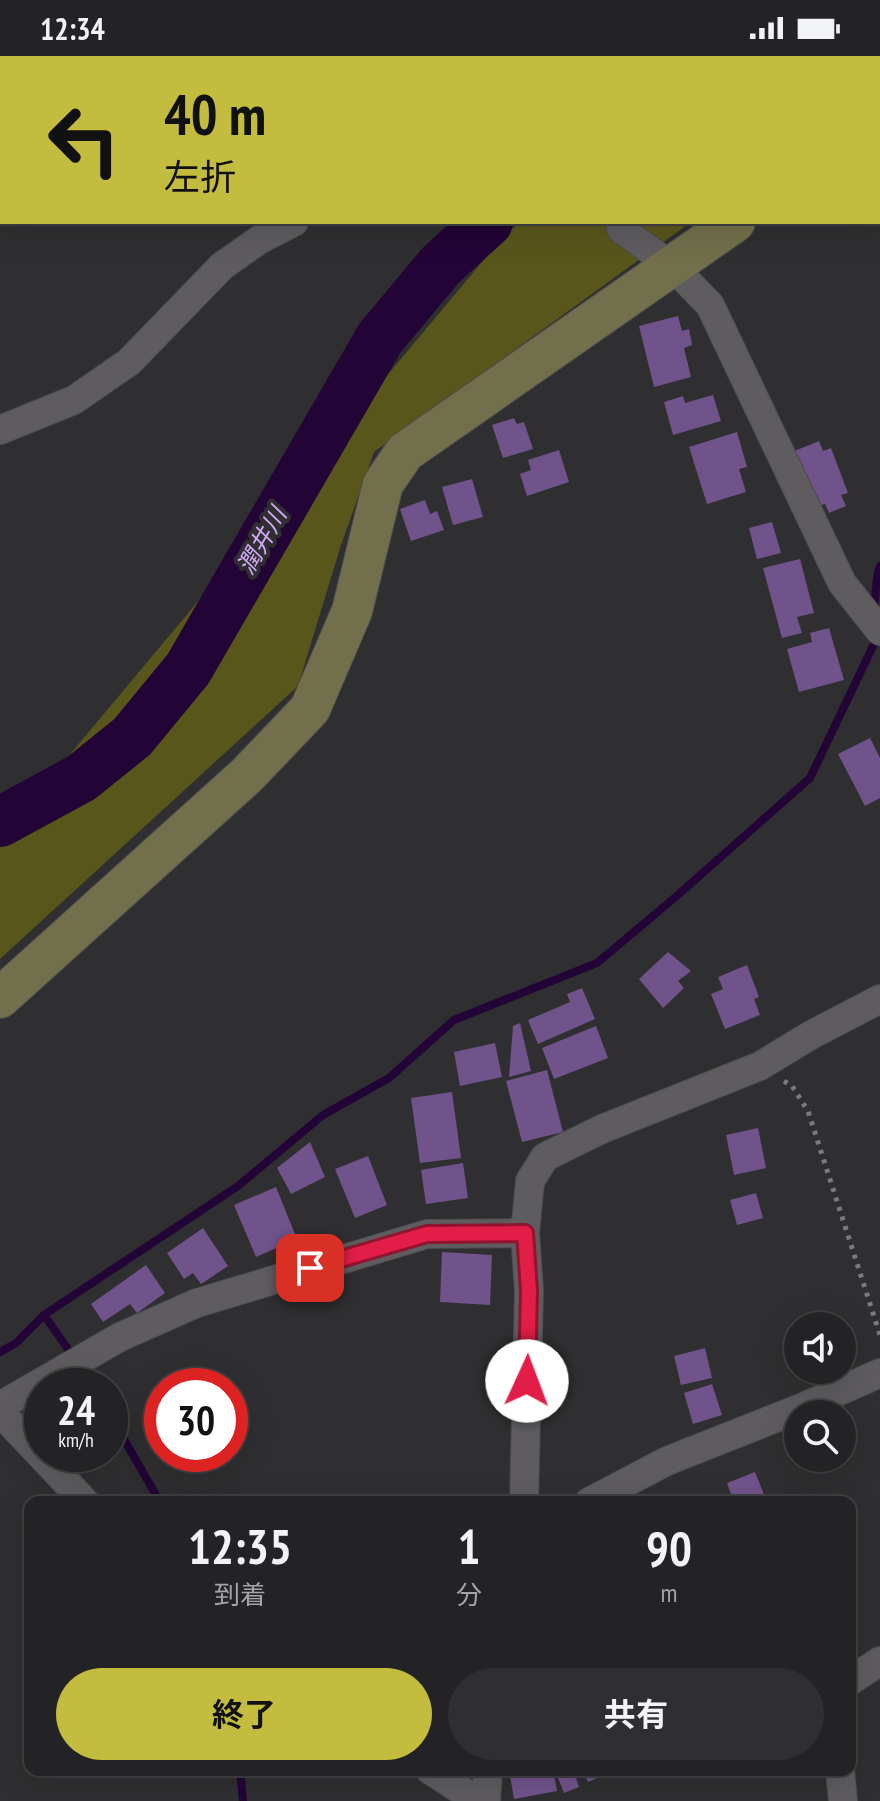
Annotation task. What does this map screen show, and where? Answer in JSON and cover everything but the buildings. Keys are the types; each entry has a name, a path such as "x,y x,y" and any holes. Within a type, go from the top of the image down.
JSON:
{"street":[{"path":"0,430 74,400 129,362 222,266 259,240 290,224"},
{"path":"620,224 621,229 673,267 710,305 842,583 880,631"},
{"path":"0,998 247,775 310,709 352,611 383,484 405,452 732,224"},
{"path":"524,1496 529,1291 525,1233 530,1181 545,1157 602,1129 760,1066 880,999"},
{"path":"0,1406 120,1337 197,1303 427,1234 525,1233"},
{"path":"600,1496 667,1461 880,1373"},
{"path":"0,1412 79,1496"},
{"path":"856,1677 880,1661"},
{"path":"439,1776 478,1801"},
{"path":"486,1801 488,1776"},
{"path":"841,1776 843,1801"}],"path":[{"path":"760,1066 792,1086 808,1111 880,1335"}],"shaded area":[{"path":"520,224 688,224 374,452 341,545 298,686 0,959 0,838 508,231"}],"waterway":[{"name":"潤井川","path":"0,822 81,778 132,737 188,669 380,338 441,265 486,224"},
{"path":"873,612 880,566"},
{"path":"0,1352 16,1343 44,1315 238,1186 323,1115 389,1078 454,1020 597,963 810,778 875,642 874,634"},
{"path":"44,1315 81,1368"},
{"path":"128,1446 157,1496"},
{"path":"241,1776 243,1801"}],"route":[{"path":"310,1268 427,1234 525,1233 529,1291 527,1381"}]}
